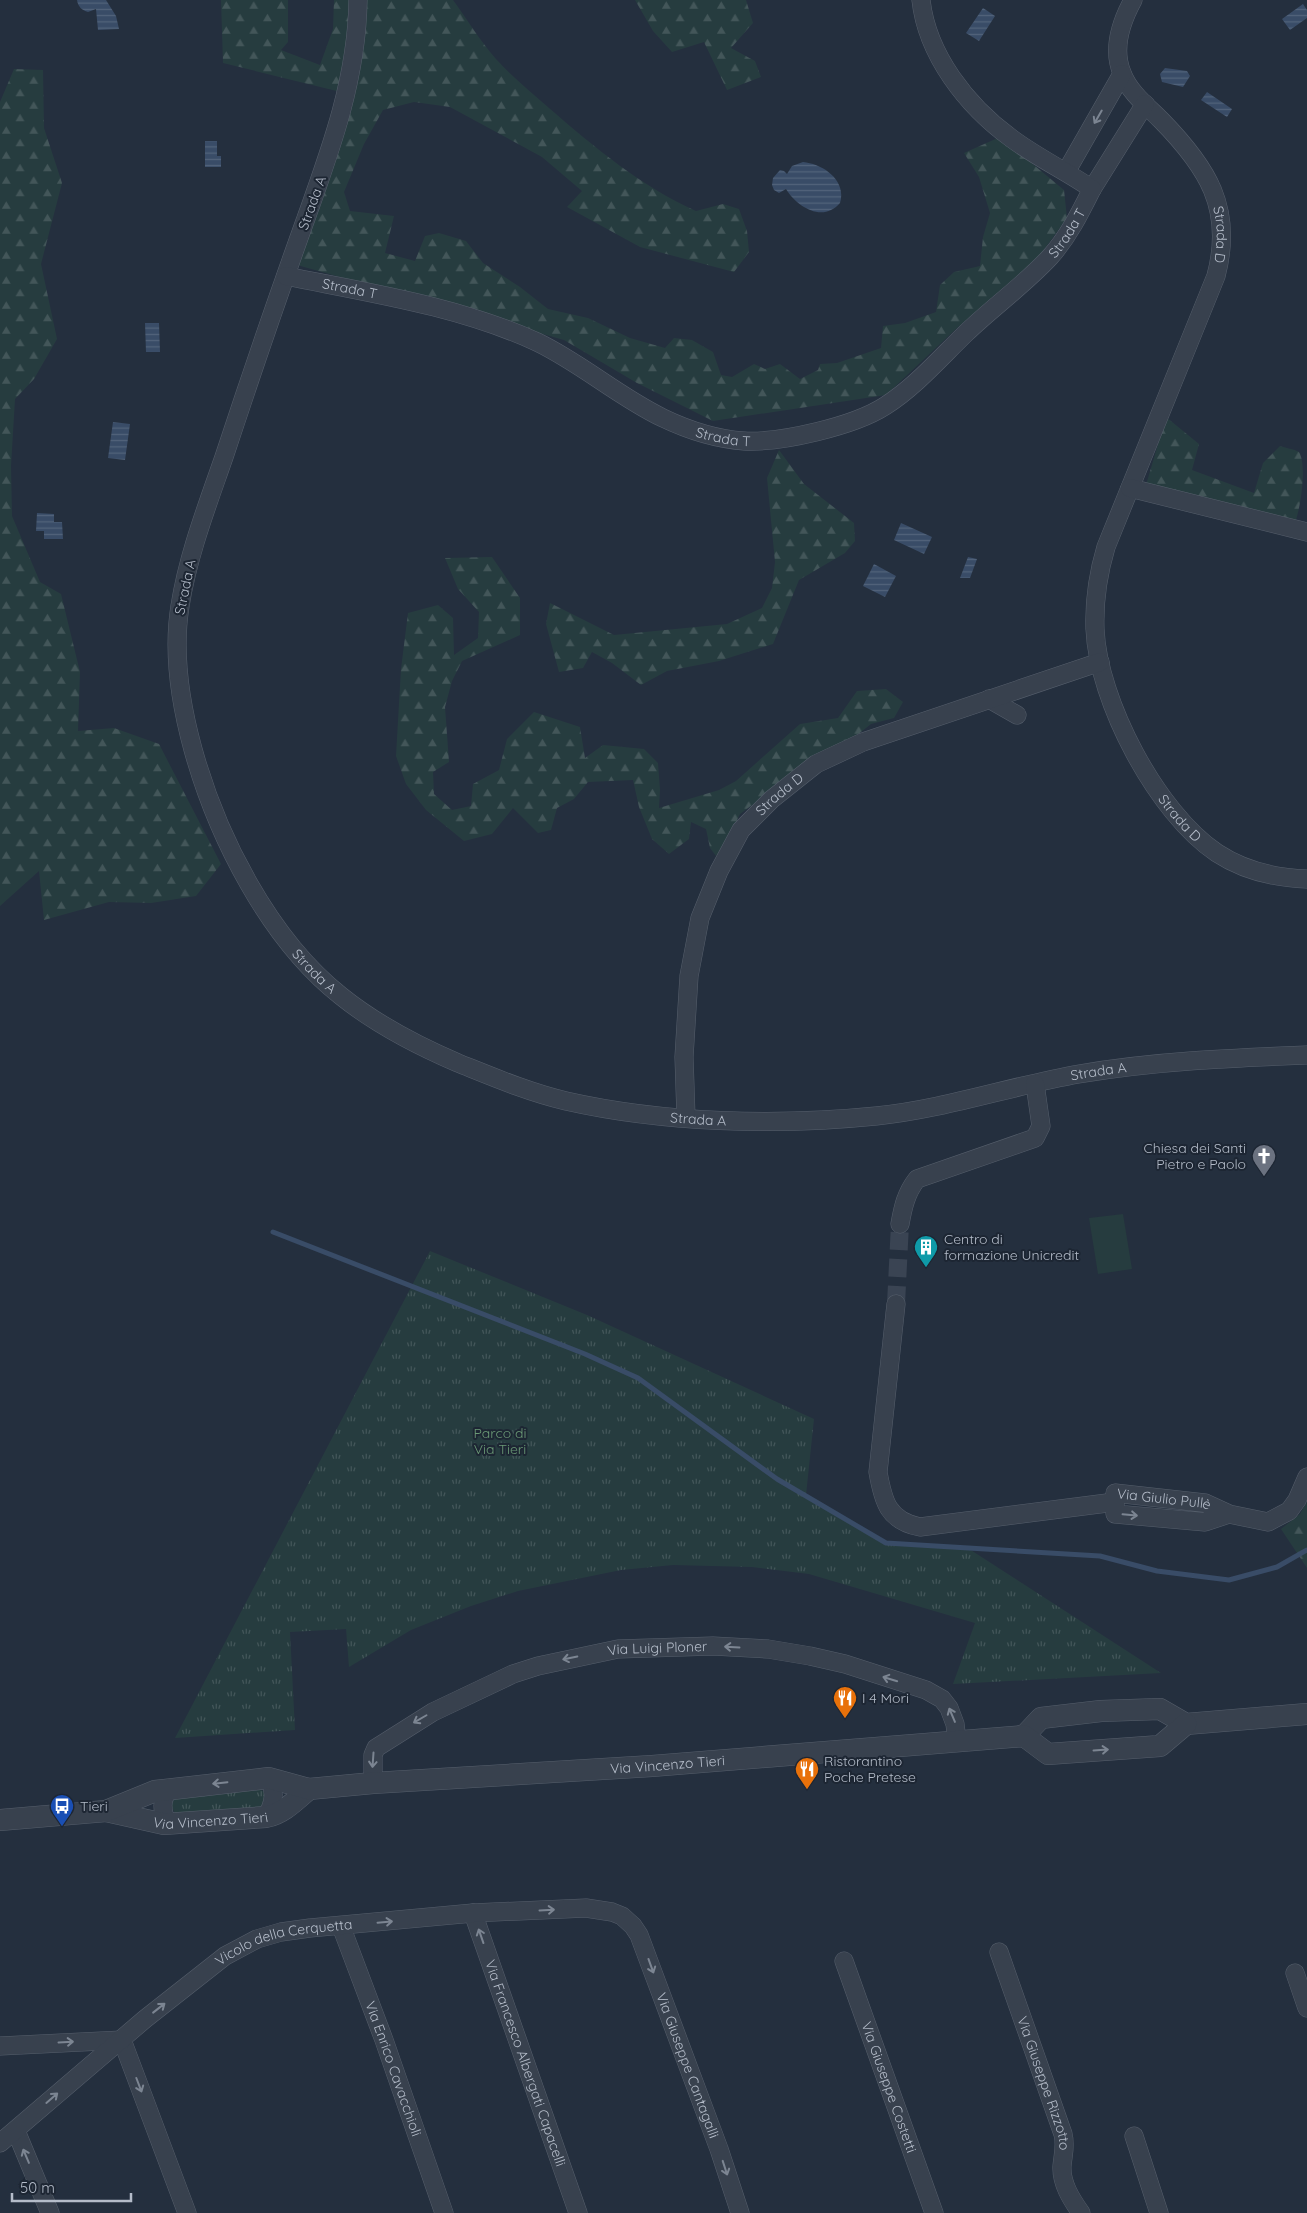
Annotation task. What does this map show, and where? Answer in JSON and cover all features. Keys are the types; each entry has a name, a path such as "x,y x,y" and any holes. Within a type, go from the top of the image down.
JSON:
{"street":[{"name":"Strada A","path":"358,0 356,42 348,89 332,148 286,276 197,538 187,572 178,621 177,656 179,678 193,748 213,808 238,865 274,924 317,975 370,1018 413,1044 502,1081 564,1101 643,1114 777,1122 875,1116 910,1112 1077,1074 1188,1059 1307,1055"},
{"path":"921,0 932,43 948,71 974,106 1012,139 1092,189"},
{"name":"Strada D","path":"1133,0 1118,39 1118,59 1122,74 1132,90 1189,150 1209,180 1221,215 1222,249 1216,276 1106,547 1097,586 1095,630 1100,662 1107,689 1130,742 1157,790 1180,820 1199,839 1232,862 1291,879 1307,879"},
{"path":"1066,172 1122,74"},
{"name":"Strada T","path":"286,276 416,303 488,323 512,332 561,356 662,417 701,433 746,441 779,438 855,421 898,397 1050,256 1073,226 1092,189 1145,104"},
{"path":"1130,488 1307,532"},
{"name":"Strada D","path":"686,1117 684,1056 689,976 693,947 700,918 720,871 741,830 800,776 830,756 863,742 1100,662"},
{"path":"989,699 1017,715"},
{"path":"900,1224 903,1205 909,1189 917,1179 1035,1138 1041,1126 1035,1084"},
{"name":"Via Giulio Pullè","path":"896,1304 878,1472 882,1493 890,1512 906,1524 920,1527 1115,1502 1115,1492 1205,1503 1229,1514 1268,1522 1289,1511 1297,1500 1307,1477"},
{"name":"Via Luigi Ploner","path":"373,1784 372,1755 376,1748 433,1712 513,1674 565,1659 618,1649 713,1646 768,1649 845,1664 926,1690 942,1699 953,1717 957,1741"},
{"path":"1156,1709 1160,1746"},
{"path":"1186,1724 1160,1746 1048,1754 1024,1736 1041,1718 1101,1710 1160,1709 1186,1724 1307,1714"},
{"path":"1050,1717 1052,1753"},
{"name":"Via Vincenzo Tieri","path":"106,1811 148,1793 269,1778 309,1789 652,1766 1024,1736"},
{"path":"266,1817 274,1799 274,1792 269,1778"},
{"path":"167,1823 162,1803 163,1798 170,1789"},
{"name":"Via Vincenzo Tieri","path":"0,1820 106,1811 152,1822 167,1823 266,1817 276,1815 309,1789"},
{"name":"Vicolo della Cerquetta","path":"0,2143 225,1956 246,1943 281,1932 473,1913 586,1908 612,1912 630,1922"},
{"name":"Via Francesco Albergati Capacelli","path":"473,1913 578,2213"},
{"name":"Via Giuseppe Cantagalli","path":"630,1922 642,1942 740,2213"},
{"name":"Via Enrico Cavacchioli","path":"341,1926 384,2040 444,2213"},
{"name":"Via Giuseppe Rizzotto","path":"999,1952 1063,2134 1065,2148 1062,2166 1064,2181 1068,2192 1081,2213"},
{"name":"Via Giuseppe Costetti","path":"844,1961 934,2213"},
{"path":"1295,1973 1307,2008"},
{"path":"0,2046 122,2040 187,2213"},
{"path":"16,2131 50,2213"},
{"path":"1134,2136 1159,2213"}],"green space":[{"path":"221,0 288,0 288,42 281,50 320,65 333,29 334,0 453,0 484,45 509,72 566,123 619,165 657,190 696,211 723,204 739,209 747,231 749,252 734,272 640,247 567,207 582,191 542,157 450,107 414,102 383,110 364,144 344,192 350,211 394,216 385,253 415,261 425,236 439,233 466,241 483,263 520,287 548,309 588,318 630,338 665,348 674,338 692,340 713,352 721,375 732,377 754,364 765,369 780,364 800,379 818,370 820,364 837,363 881,348 883,326 905,323 936,312 940,285 954,272 980,266 983,237 990,213 979,177 964,153 1000,137 1064,190 1067,218 1038,258 957,328 886,395 713,421 637,383 564,340 297,265 353,95 223,63"},
{"path":"635,0 746,0 753,23 731,48 755,61 761,77 727,90 704,42 672,52 653,31"},
{"path":"14,69 43,70 44,128 62,183 41,264 57,339 34,379 15,399 11,466 12,516 40,582 61,594 80,672 78,731 114,728 159,744 221,864 196,896 151,903 109,902 44,920 39,871 0,906 0,102"},
{"path":"1166,417 1199,444 1192,470 1254,493 1263,463 1280,446 1299,452 1303,466 1303,476 1295,523 1146,485"},
{"path":"779,450 804,484 854,523 855,541 845,553 799,580 773,644 719,661 667,671 641,685 612,663 592,652 583,668 559,672 546,624 550,603 614,635 727,624 762,608 772,588 775,562 767,478"},
{"path":"492,557 520,598 520,635 462,661 452,681 445,707 449,762 433,772 434,794 452,810 471,806 473,784 499,770 507,739 534,712 580,727 585,758 603,745 644,749 658,763 659,808 719,790 736,781 800,724 838,718 857,691 886,689 903,702 894,718 871,724 851,740 782,783 740,814 727,841 716,856 710,848 706,829 691,822 689,839 669,854 652,839 639,807 633,780 588,782 574,799 557,808 551,830 538,833 513,808 492,834 464,841 426,810 406,784 396,756 401,669 408,613 438,605 453,618 454,655 478,638 479,612 458,589 445,558"},
{"path":"1123,1214 1132,1269 1098,1274 1089,1218"},
{"name":"Parco di Via Tieri","path":"430,1251 587,1315 814,1419 806,1495 886,1543 966,1547 1161,1673 953,1684 975,1623 809,1574 752,1567 673,1565 621,1570 518,1591 471,1606 411,1630 349,1667 346,1629 290,1632 295,1730 175,1738"},
{"path":"1307,1502 1307,1568 1281,1529 1300,1514"},
{"path":"259,1789 265,1792 264,1808 175,1813 171,1806 174,1799"}],"water":[{"path":"77,0 106,0 116,16 119,29 98,30 96,9 88,12 79,6"},
{"path":"1303,4 1307,10 1307,18 1290,30 1282,19"},
{"path":"983,8 995,16 979,41 966,33"},
{"path":"1165,68 1187,71 1190,76 1183,87 1162,82 1160,74"},
{"path":"1207,92 1232,109 1227,117 1201,100"},
{"path":"205,141 217,141 217,156 221,156 221,167 205,167"},
{"path":"803,162 818,166 837,180 840,187 840,203 833,209 826,212 811,210 797,202 786,189 779,193 774,190 772,185 773,178 780,170 787,174 792,166"},
{"path":"145,323 159,323 160,352 146,352"},
{"path":"113,422 130,424 125,460 108,458"},
{"path":"37,513 54,514 54,522 62,522 63,539 44,539 44,531 36,531"},
{"path":"901,523 932,537 924,554 894,540"},
{"path":"968,557 977,559 970,578 960,578"},
{"path":"874,564 896,576 885,597 863,586"}],"waterway":[{"path":"273,1232 585,1354 638,1378 777,1479 886,1543 1100,1556 1157,1571 1229,1580 1277,1567 1307,1550"}],"tunnel":[{"path":"896,1304 900,1224"}],"place":[{"name":"Chiesa dei Santi Pietro e Paolo","path":"1264,1177"},
{"name":"Centro di formazione Unicredit","path":"926,1268"},
{"name":"I 4 Mori","path":"845,1719"},
{"name":"Ristorantino Poche Pretese","path":"807,1790"},
{"name":"Tieri","path":"62,1827"}]}
